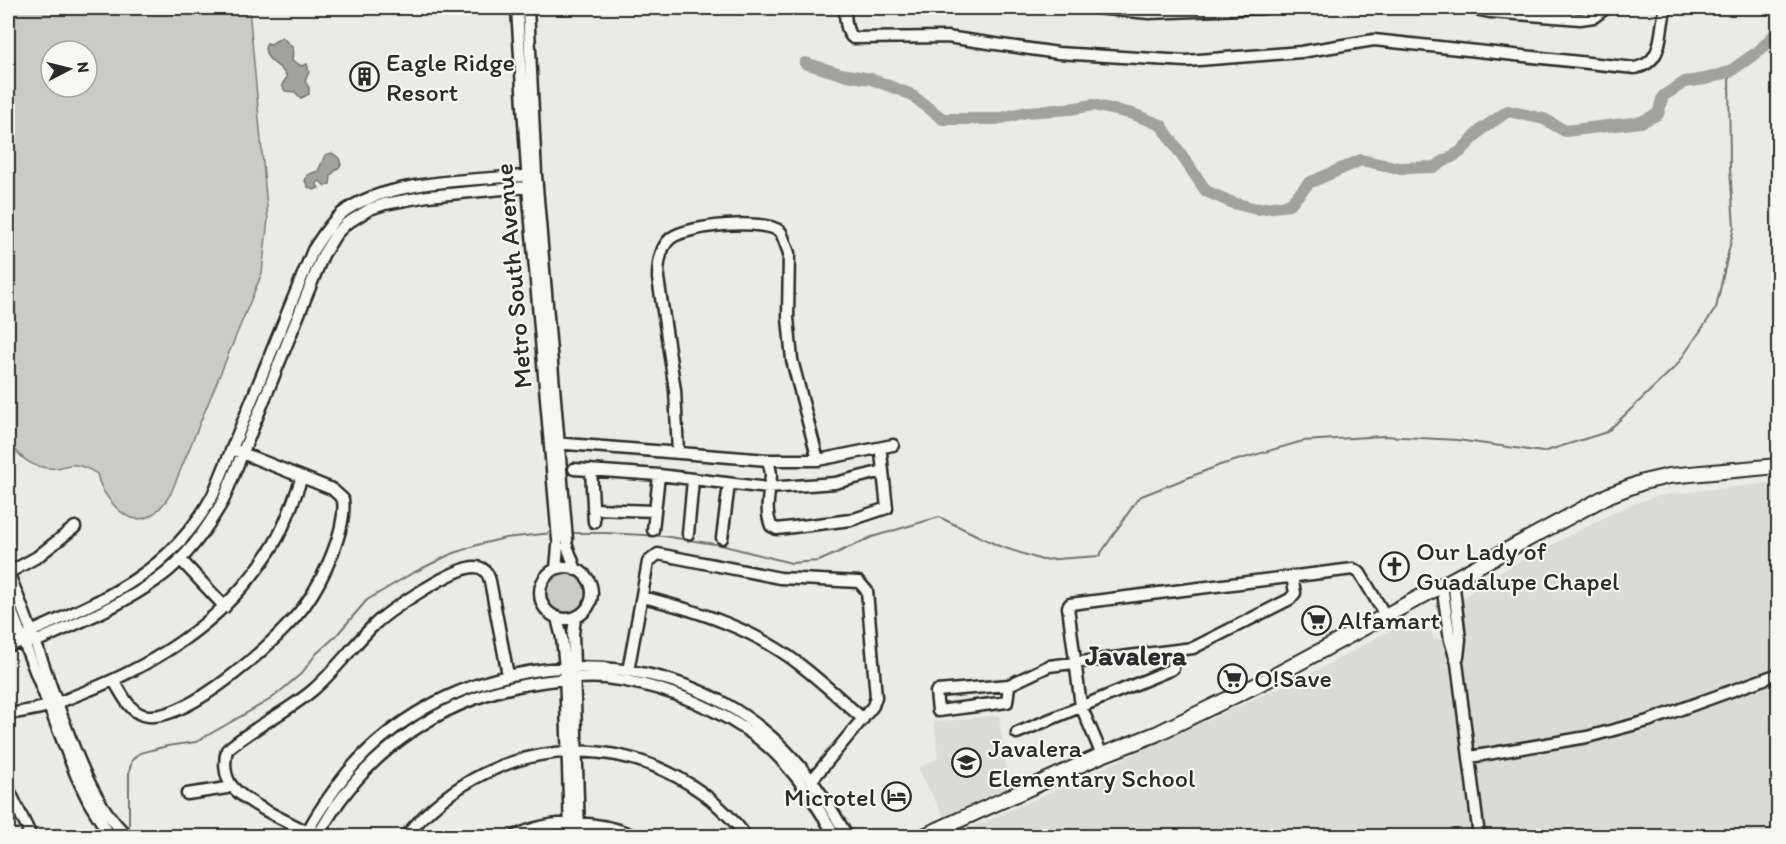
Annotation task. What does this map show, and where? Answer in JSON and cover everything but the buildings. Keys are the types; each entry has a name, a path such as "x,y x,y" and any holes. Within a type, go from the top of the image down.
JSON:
{"main road":[{"path":"924,837 941,832 1102,755 1156,734 1265,681 1609,495 1643,482 1669,476 1779,466"}],"street":[{"name":"Metro South Avenue","path":"517,8 561,527 563,542 576,570 588,580 591,594 586,609 574,618 570,673 575,828"},
{"name":"Metro South Avenue","path":"528,8 532,181"},
{"path":"845,8 849,34 853,38 947,37 1058,53 1186,61 1301,52 1374,40 1635,68 1644,66 1654,57 1666,8"},
{"path":"1096,8 1149,13 1264,8"},
{"path":"1470,8 1580,19 1594,17 1606,8"},
{"path":"33,637 107,597 154,567 200,519 237,451 323,255 336,234 346,224 370,209 405,199 532,181"},
{"path":"678,453 675,390 658,278 658,265 663,250 670,239 686,230 766,225 781,232 789,254 788,318 792,360 818,460"},
{"path":"555,443 768,460 818,460 893,445"},
{"path":"114,681 131,707 142,715 156,716 173,712 195,701 232,675 290,623 306,604 326,567 342,525 343,499 332,489 237,451"},
{"path":"8,646 137,593 160,577 203,533 218,509 237,451"},
{"path":"768,460 771,475 768,489 768,516 773,528 851,520 886,508 888,504 881,453"},
{"path":"574,469 659,475 768,489 835,483 883,471"},
{"path":"591,470 594,522"},
{"path":"653,530 659,475"},
{"path":"8,714 53,705 114,681 201,629 248,581 270,551 288,516 302,477"},
{"path":"688,534 693,480"},
{"path":"722,538 729,484"},
{"path":"593,509 655,510"},
{"path":"75,527 37,557 8,573 33,637 76,775 110,837"},
{"name":"Metro South Avenue","path":"563,542 556,569 545,578 540,594 544,608 557,618 570,673"},
{"path":"628,671 648,562 658,554 780,579 859,582 867,591 876,691 873,706 813,780"},
{"path":"180,559 225,607"},
{"path":"556,569 566,567 576,570"},
{"path":"310,835 244,796 231,785 224,759 227,750 290,708 315,688 377,622 426,588 466,568 481,568 488,575 508,675"},
{"path":"1102,755 1081,706 1068,607 1070,604 1348,569 1357,570 1385,615"},
{"path":"1009,685 1007,702 938,711 936,692 938,691 1009,685 1049,666 1197,647 1290,599 1295,593 1292,576"},
{"path":"1448,582 1450,640 1457,663 1479,837"},
{"path":"642,597 685,608 729,624 770,644 798,663 863,719"},
{"path":"8,602 22,641 85,770 109,817 128,837"},
{"path":"557,618 574,618"},
{"path":"1017,733 1170,670 1173,668 1172,651"},
{"path":"310,835 325,802 347,772 373,744 435,701 508,675 628,671 689,687 722,702 753,722 782,746 813,780 830,804 847,837"},
{"path":"310,835 354,782 381,754 422,723 464,702 492,692 570,673 650,687 686,699 747,730 778,757 803,784 835,837"},
{"path":"1470,757 1587,737 1648,721 1779,674"},
{"path":"406,837 434,805 474,778 519,759 572,752 621,756 664,771 703,793 721,808 746,837"},
{"path":"187,794 227,788 231,785"},
{"path":"8,788 12,810 31,837"},
{"path":"515,837 537,828 605,827 635,837"},
{"path":"546,837 575,828 611,837"}],"shaded area":[{"path":"8,8 249,8 268,219 262,273 171,493 158,510 151,515 137,519 129,517 109,499 97,474 87,468 75,465 57,468 41,467 34,465 17,452 8,439"},
{"path":"282,37 293,48 292,61 302,66 307,64 309,72 305,81 309,94 301,98 295,92 285,91 282,85 287,77 266,54 267,43 271,44"},
{"path":"332,153 339,158 341,165 331,175 330,184 325,186 320,181 316,184 319,188 314,190 308,187 305,181 307,175 318,171 325,155"},
{"path":"1778,482 1778,836 954,836 1318,670 1407,621 1422,624 1431,631 1434,640 1465,637 1462,600 1481,582 1623,508 1653,497"},
{"path":"566,573 574,574 580,579 585,585 585,601 580,607 574,612 566,613 558,612 552,607 547,601 546,593 547,585 552,579 558,574"},
{"name":"Javalera Elementary School","path":"999,715 1008,787 944,817 918,768 938,758 934,722"}],"waterway":[{"path":"805,63 841,74 871,79 910,94 943,119 997,119 1027,112 1093,105 1133,114 1161,125 1206,191 1233,203 1257,209 1289,205 1309,183 1361,160 1398,168 1434,167 1460,152 1482,129 1508,111 1544,119 1565,131 1641,122 1658,114 1663,96 1685,82 1729,72 1759,51 1778,31"},
{"path":"571,533 663,536 721,545 791,563 819,561 872,537 939,517 999,546 1042,560 1099,556 1139,497 1220,465 1303,441 1384,436 1457,440 1543,452 1607,432 1677,365 1716,308 1734,227 1730,168 1729,72"},
{"path":"129,831 129,773 132,760 140,753 196,742 271,699 302,673 316,654 335,637 367,600 409,575 449,555 477,545 505,538 553,533"}],"place":[{"name":"Eagle Ridge Resort","path":"365,77"},
{"name":"Our Lady of Guadalupe Chapel","path":"1395,566"},
{"name":"Alfamart","path":"1317,620"},
{"name":"O!Save","path":"1233,678"},
{"name":"Javalera Elementary School","path":"967,763"},
{"name":"Microtel","path":"897,797"}],"district":[{"name":"Javalera","path":"1136,655"}]}
